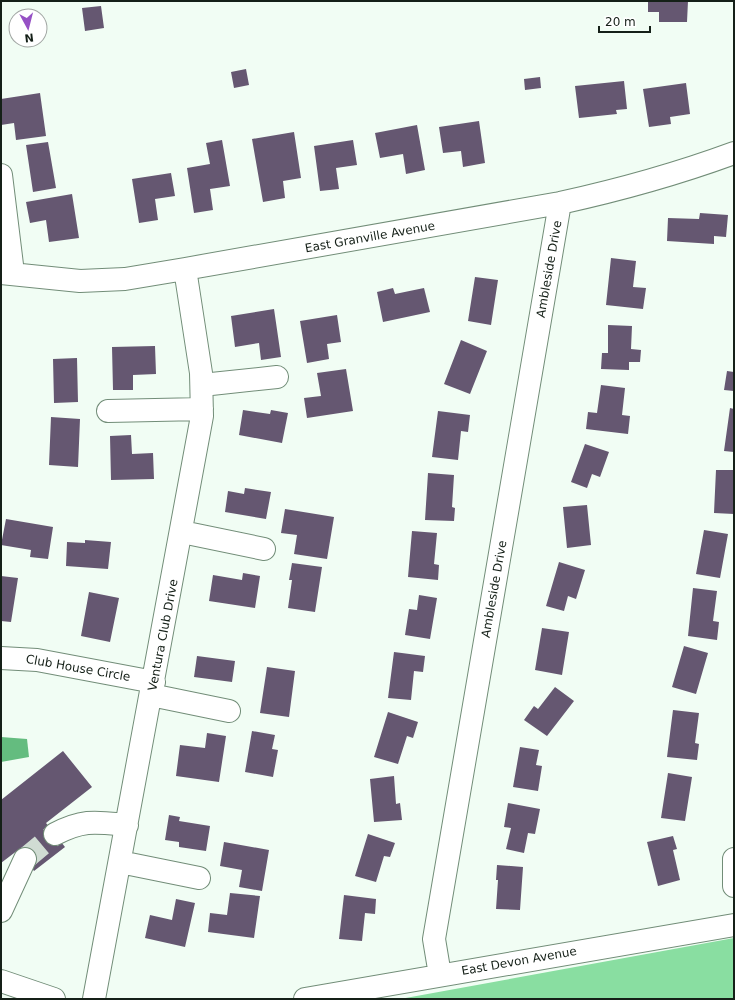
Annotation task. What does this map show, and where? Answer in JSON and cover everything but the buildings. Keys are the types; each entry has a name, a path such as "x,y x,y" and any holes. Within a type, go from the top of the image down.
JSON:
{"street":[{"name":"East Granville Avenue","path":"7,273 80,281 125,279 560,203 605,193 703,164 734,153"},
{"path":"1,175 7,273"},
{"name":"Ambleside Drive","path":"440,975 434,938 560,203"},
{"name":"Ventura Club Drive","path":"94,999 199,440 202,409 202,373 185,269"},
{"path":"202,385 277,377"},
{"path":"108,411 202,409"},
{"path":"182,532 264,549"},
{"name":"Club House Circle","path":"1,658 37,660 153,688 229,712"},
{"path":"55,834 71,826 90,821 127,825"},
{"path":"1,911 25,859"},
{"path":"734,859 734,886"},
{"path":"120,862 199,878"},
{"name":"East Devon Avenue","path":"305,999 734,925"},
{"path":"1,981 54,999"}],"shaded area":[{"path":"1,737 27,739 29,757 1,762"},
{"path":"734,938 734,999 400,999"}],"tunnel":[{"path":"25,859 55,834"}]}
